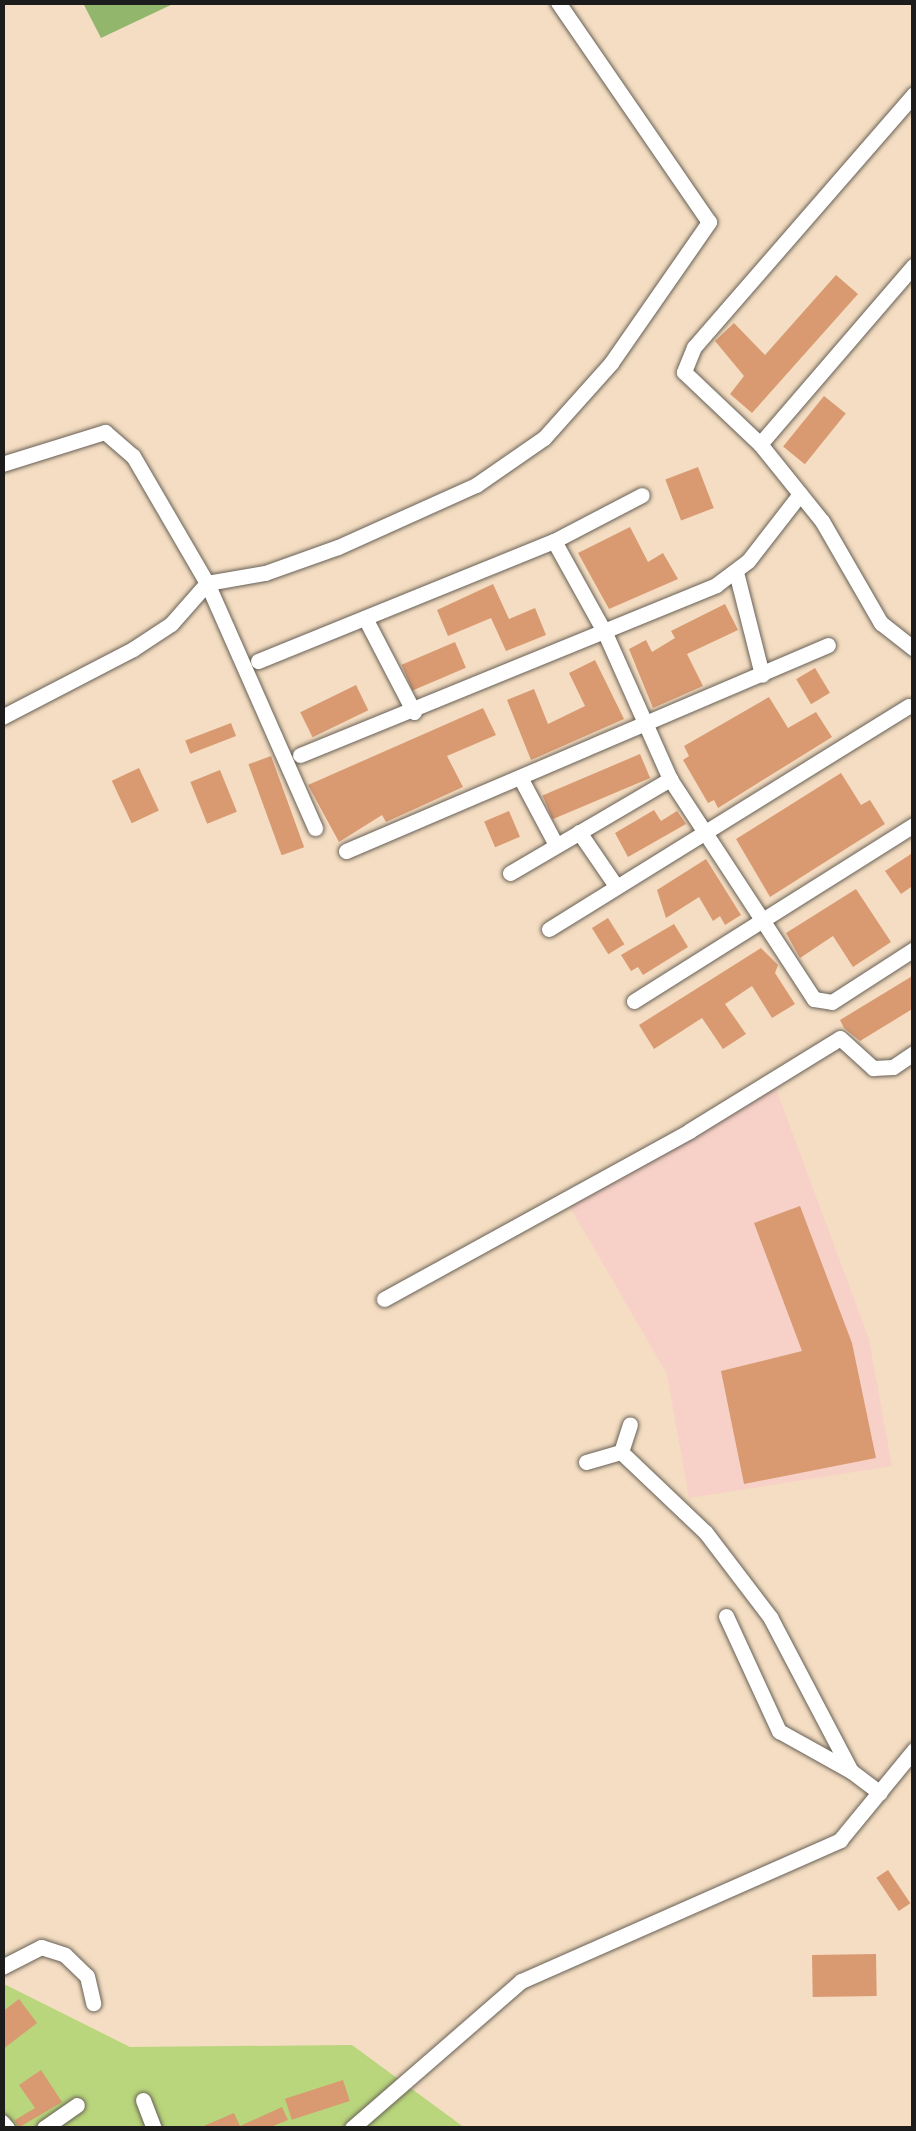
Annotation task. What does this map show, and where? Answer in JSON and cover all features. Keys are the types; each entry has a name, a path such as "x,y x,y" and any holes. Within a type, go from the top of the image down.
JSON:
{"street":[{"path":"2,716 133,649 170,624 208,583 266,573 338,547 514,462 611,363 658,288 708,222 702,205 558,2"},
{"path":"914,94 684,360 689,382 760,444 800,494 880,623 914,648"},
{"path":"760,444 914,266"},
{"path":"2,464 105,432 133,456 208,583 316,828"},
{"path":"258,661 554,541 642,494"},
{"path":"300,756 605,633 736,572 800,494"},
{"path":"554,541 605,633 670,779 814,999 823,1002 914,949"},
{"path":"736,572 762,674"},
{"path":"365,618 414,712"},
{"path":"346,851 522,781 828,645"},
{"path":"549,929 908,706"},
{"path":"510,873 670,779"},
{"path":"522,781 556,845"},
{"path":"634,1001 914,825"},
{"path":"579,832 616,886"},
{"path":"384,1299 689,1131 840,1038 873,1068 893,1067 914,1053"},
{"path":"620,1452 630,1424"},
{"path":"586,1462 620,1452"},
{"path":"620,1452 706,1532 770,1616 851,1771"},
{"path":"726,1616 779,1731 851,1771 880,1793"},
{"path":"352,2128 521,1981 817,1854 858,1823 914,1750"},
{"path":"2,1967 41,1947 66,1954 86,1976 93,2003"},
{"path":"142,2100 154,2128"},
{"path":"44,2128 78,2105"},
{"path":"2,2122 7,2128"}],"shaded area":[{"path":"775,1086 869,1339 892,1466 689,1498 667,1374 570,1207"}],"green space":[{"path":"83,3 175,3 101,38"},
{"path":"2,1983 130,2047 352,2045 465,2128 3,2128"}],"building":[{"path":"836,275 858,294 752,413 730,394 744,376 715,341 734,323 765,355"},
{"path":"824,396 846,414 805,464 783,447"},
{"path":"698,467 714,508 681,521 665,480"},
{"path":"630,527 648,562 663,553 678,579 609,609 578,553"},
{"path":"493,584 509,619 535,608 546,635 506,651 491,618 448,636 437,610"},
{"path":"725,604 738,630 687,654 703,686 653,708 629,649 646,640 652,652 675,638 671,631"},
{"path":"455,642 466,668 413,690 402,665"},
{"path":"595,660 624,719 531,760 507,700 534,689 548,724 585,706 569,673"},
{"path":"815,668 830,693 811,704 796,679"},
{"path":"356,685 368,710 313,737 300,712"},
{"path":"769,697 788,728 816,712 832,737 718,808 714,800 708,803 683,760 689,756 684,746"},
{"path":"483,708 496,735 447,756 463,787 386,822 382,815 339,842 308,785"},
{"path":"231,723 236,736 190,754 185,741"},
{"path":"640,754 650,778 553,819 542,795"},
{"path":"271,756 304,847 282,855 248,764"},
{"path":"139,768 159,811 132,823 112,781"},
{"path":"220,770 237,812 207,824 190,782"},
{"path":"841,773 861,805 870,800 885,824 770,897 736,839"},
{"path":"654,810 661,821 677,811 686,824 628,857 615,833"},
{"path":"509,811 520,837 495,847 484,822"},
{"path":"914,852 914,885 901,894 885,871"},
{"path":"706,859 741,915 725,925 720,916 713,921 699,897 666,918 657,890"},
{"path":"856,889 891,942 853,967 833,936 800,958 786,933"},
{"path":"608,918 624,944 608,954 592,928"},
{"path":"674,924 688,947 643,975 638,967 631,971 621,955"},
{"path":"761,948 778,965 775,973 795,1004 772,1018 752,986 725,1004 746,1034 723,1049 702,1018 654,1049 639,1025"},
{"path":"914,975 914,1008 860,1041 844,1028 840,1020"},
{"path":"800,1206 852,1343 876,1458 744,1484 721,1371 802,1351 754,1223"},
{"path":"888,1870 910,1903 899,1911 876,1878"},
{"path":"876,1954 877,1996 813,1997 812,1955"},
{"path":"19,1999 37,2023 2,2050 2,2012"},
{"path":"41,2070 62,2102 18,2128 15,2120 35,2108 19,2085"},
{"path":"343,2080 350,2101 292,2120 285,2099"},
{"path":"282,2107 288,2120 268,2128 199,2128 234,2113 240,2126"}]}
